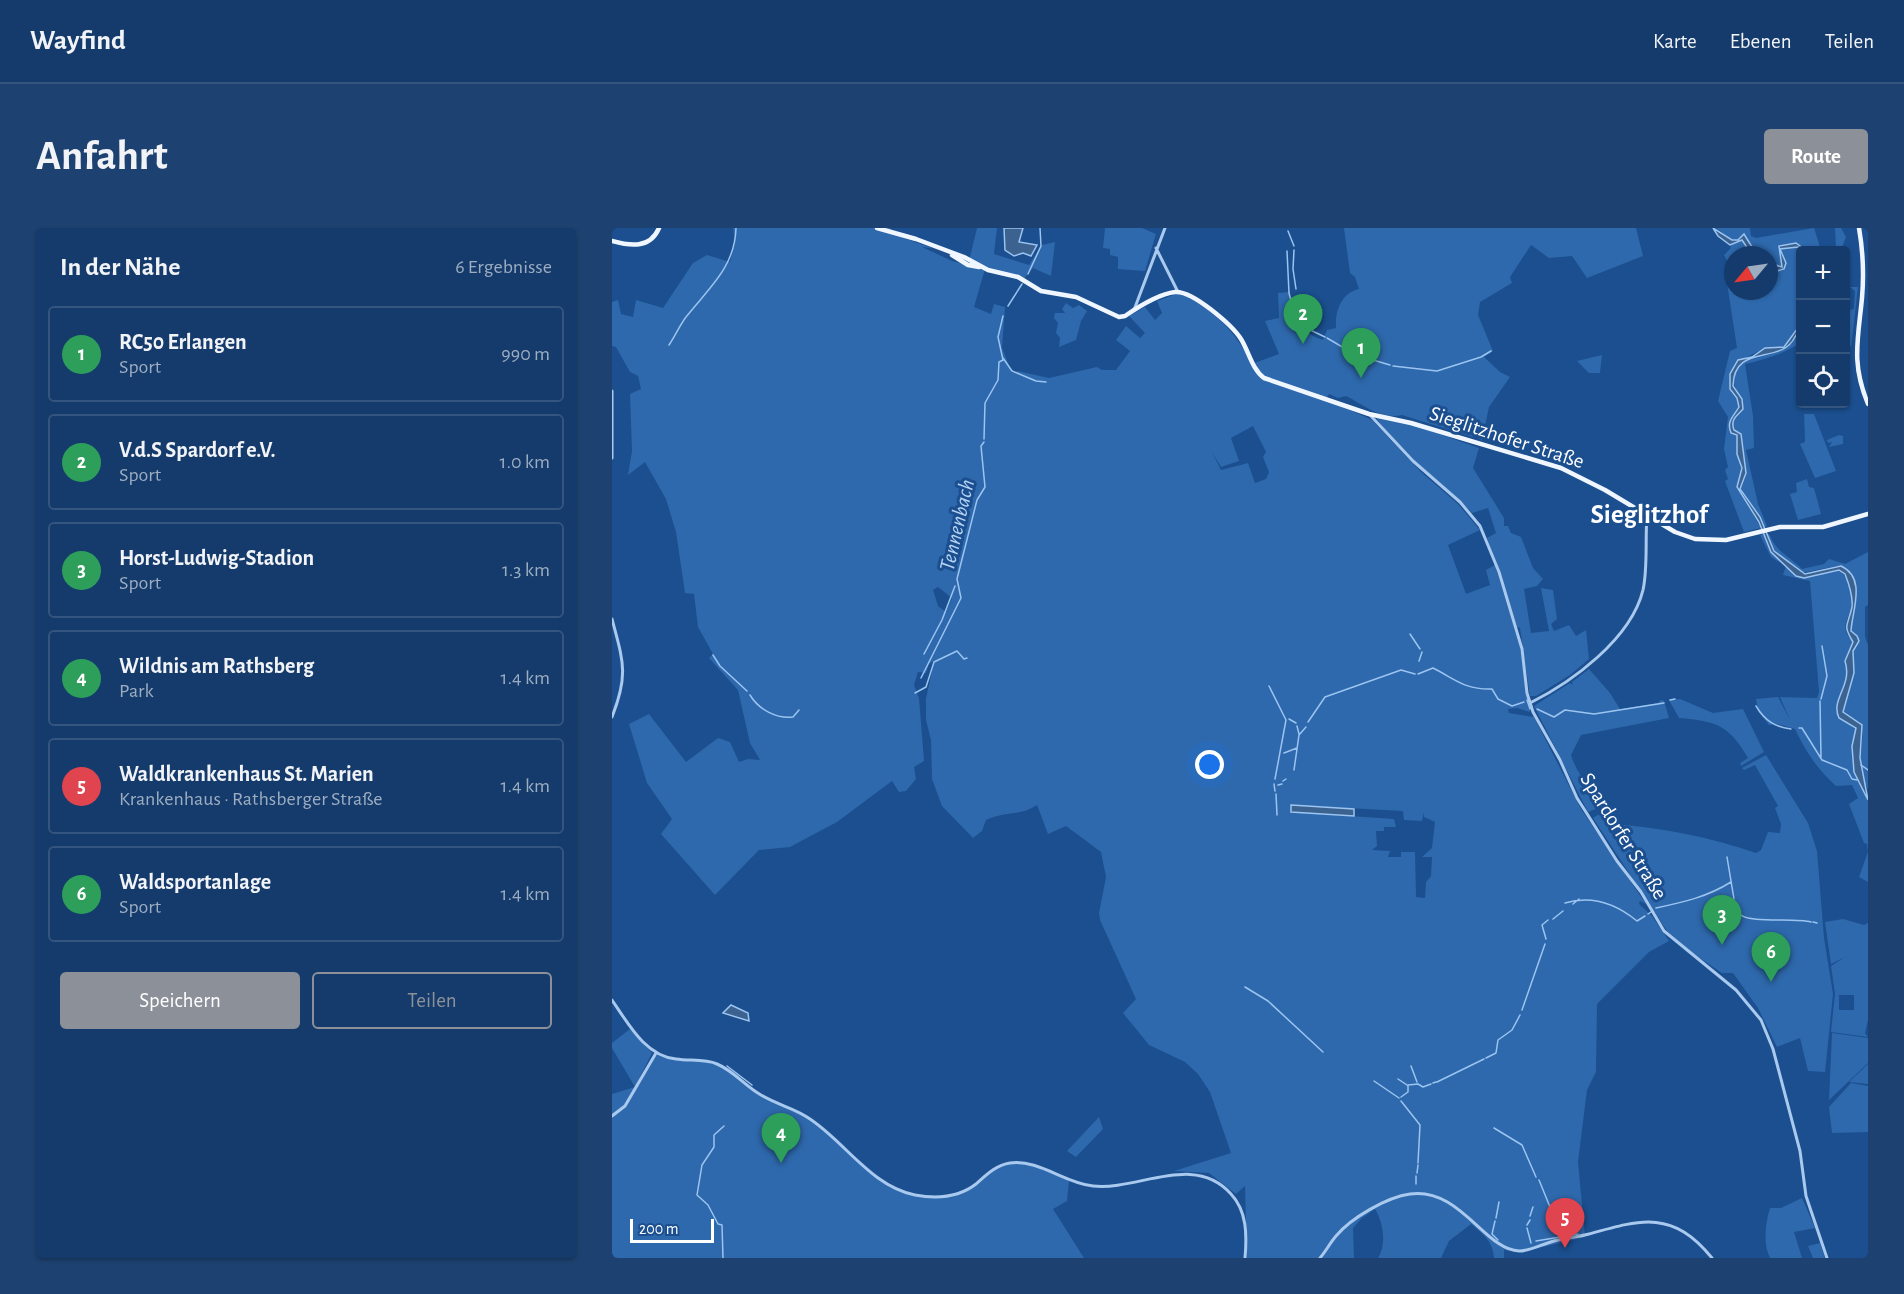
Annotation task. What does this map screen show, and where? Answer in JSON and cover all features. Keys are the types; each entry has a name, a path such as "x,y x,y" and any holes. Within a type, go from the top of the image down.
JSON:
{"main road":[{"path":"612,241 631,246 640,245 652,238 659,228"},
{"path":"877,228 916,239 982,267 1014,275 1041,291 1076,297 1119,317 1179,292"},
{"path":"1859,228 1862,287 1855,354 1859,380 1868,404"},
{"name":"Spardorfer Straße","path":"1179,292 1190,296 1235,331 1256,369 1264,378 1369,414"},
{"name":"Sieglitzhofer Straße","path":"1369,414 1411,423 1552,465 1605,490 1679,534 1703,540 1726,540 1768,529 1826,527 1868,514"},
{"path":"1638,511 1648,506"}],"street":[{"path":"1134,310 1165,228"},
{"path":"1156,248 1179,292"},
{"path":"612,391 612,458"},
{"name":"Spardorfer Straße","path":"1369,414 1425,472 1460,502 1480,526 1499,572 1522,649 1530,703 1577,798 1617,861 1641,892 1664,931 1736,990 1754,1010 1766,1030 1800,1151 1806,1196 1827,1258"},
{"path":"1530,703 1553,691 1586,666 1614,640 1633,614 1643,588 1647,516"},
{"path":"612,619 624,675 621,695 612,717"},
{"path":"612,1000 642,1041 656,1053 675,1059 714,1062 725,1068 763,1096 810,1119 883,1182 898,1190 934,1197 955,1195 968,1189 996,1168 1010,1163 1030,1164 1069,1180 1093,1186 1118,1186 1182,1174 1206,1177 1228,1190 1240,1207 1245,1225 1245,1258"},
{"path":"612,1116 625,1106 656,1053"},
{"path":"1320,1258 1338,1234 1390,1199 1421,1194 1444,1201 1462,1211 1496,1243 1514,1250 1530,1249 1553,1241 1644,1221 1662,1223 1680,1231 1692,1238 1712,1258"}],"shaded area":[{"path":"733,228 890,228 892,234 932,248 922,247 952,261 968,265 977,228 997,228 994,254 1029,265 1042,245 1055,242 1051,276 1033,268 1022,281 985,269 974,307 991,314 994,304 1005,307 1002,348 1012,373 1017,371 1049,378 1097,367 1102,370 1116,370 1130,351 1116,340 1126,326 1140,338 1145,333 1129,316 1145,307 1155,320 1162,313 1157,301 1179,293 1202,306 1222,322 1246,352 1252,364 1279,354 1265,321 1279,318 1278,293 1289,292 1292,309 1298,323 1308,333 1323,340 1327,330 1336,328 1340,304 1348,294 1359,289 1355,277 1350,273 1344,228 1636,228 1643,256 1587,278 1572,256 1549,258 1531,245 1510,277 1512,283 1480,302 1478,315 1493,351 1484,357 1500,372 1510,377 1489,407 1482,440 1479,439 1481,431 1476,429 1476,423 1473,424 1474,420 1468,417 1473,421 1470,427 1474,433 1473,437 1402,415 1380,414 1346,396 1338,398 1329,394 1326,399 1372,420 1421,472 1458,504 1480,530 1448,545 1466,594 1490,585 1486,570 1495,565 1520,647 1530,712 1517,708 1508,709 1509,713 1534,717 1581,809 1646,904 1640,901 1639,904 1652,916 1669,941 1649,952 1597,1004 1596,1072 1587,1090 1578,1162 1585,1237 1522,1252 1504,1250 1504,1258 1494,1258 1489,1242 1471,1224 1449,1241 1441,1258 1378,1258 1383,1233 1375,1209 1353,1228 1354,1258 1247,1258 1245,1186 1236,1194 1209,1173 1174,1171 1231,1153 1210,1092 1198,1074 1185,1062 1149,1045 1123,1013 1136,999 1100,920 1099,913 1106,877 1101,852 1066,826 1048,834 1037,805 1024,811 986,820 982,831 973,838 942,806 932,779 931,740 926,720 926,699 934,661 929,664 926,673 918,672 914,685 919,698 924,761 914,767 916,779 906,791 899,792 892,781 837,822 790,847 759,850 715,895 661,834 672,819 647,783 629,724 649,714 686,762 718,738 730,742 739,762 748,759 760,760 750,743 738,690 709,658 713,654 698,627 694,594 685,593 676,532 666,499 645,462 628,475 632,451 630,394 641,389 638,376 630,372 616,347 612,346 612,302 618,300 621,314 633,317 636,300 663,308 693,263 707,255 730,262 735,242","holes":["1253,426 1266,452 1263,457 1269,472 1266,479 1255,483 1248,463 1221,470 1212,452 1221,467 1239,461 1231,438","938,587 952,598 946,612 938,606 933,590","1291,805 1403,811 1404,820 1422,821 1424,812 1424,817 1435,822 1432,848 1422,857 1432,857 1431,876 1426,882 1425,898 1416,897 1415,852 1401,852 1401,857 1388,857 1390,851 1372,850 1377,846 1376,831 1384,831 1384,827 1396,827 1394,819 1291,812"]},
{"path":"1004,228 1023,228 1019,242 1037,245 1031,256 1023,253 1014,256 1005,250"},
{"path":"1105,228 1142,228 1156,234 1145,271 1118,269 1118,257 1110,255 1110,249 1103,248"},
{"path":"1713,228 1732,240 1738,240 1744,234 1751,246 1746,246 1742,240 1730,245 1718,236"},
{"path":"1716,228 1750,228 1751,236 1756,238 1814,228 1820,246 1799,246 1796,243 1779,246 1783,265 1779,267 1778,246 1752,246 1744,234 1738,240 1732,240"},
{"path":"1835,228 1841,228 1846,237 1843,246 1836,246"},
{"path":"1742,240 1746,246 1731,246"},
{"path":"1796,243 1800,246 1780,249 1786,263 1784,269 1778,271 1778,266 1782,267 1779,246"},
{"path":"1796,247 1796,331 1788,344 1780,348 1765,348 1735,363 1731,392 1737,398 1739,407 1732,418 1730,431 1737,434 1737,454 1742,468 1737,487 1761,528 1744,532 1725,481 1728,479 1724,449 1728,417 1718,401 1730,351 1737,348 1730,300 1778,300 1778,270 1783,271 1785,260 1780,249"},
{"path":"1850,287 1858,287 1851,347 1850,310 1854,309 1855,291"},
{"path":"1066,303 1073,308 1079,305 1087,311 1081,321 1076,340 1059,347 1060,338 1056,333 1058,323 1054,318 1055,313 1065,313 1062,309"},
{"path":"1796,330 1796,335 1788,346 1780,351 1749,359 1735,372 1733,386 1742,399 1743,409 1735,418 1733,426 1734,430 1741,434 1746,473 1740,489 1760,517 1774,551 1805,574 1841,566 1854,578 1856,596 1851,631 1859,641 1853,651 1854,673 1843,712 1862,725 1860,758 1868,800 1854,772 1852,746 1856,728 1839,718 1837,711 1846,678 1845,661 1853,642 1847,628 1852,603 1845,574 1839,570 1804,578 1796,576 1771,552 1759,522 1737,487 1742,468 1737,454 1737,435 1731,433 1729,425 1739,407 1737,398 1730,389 1730,374 1738,360 1752,357 1765,348 1784,347"},
{"path":"1796,337 1796,345 1787,350 1745,364 1753,416 1754,448 1746,450 1758,504 1767,526 1764,527 1740,490 1745,479 1741,434 1734,430 1733,423 1734,418 1743,409 1733,376 1740,363 1785,349"},
{"path":"1602,355 1600,373 1589,373 1577,361"},
{"path":"1804,414 1814,414 1836,471 1815,478 1800,444 1805,442"},
{"path":"1376,417 1411,424 1479,448 1473,468 1504,518 1504,526 1508,526 1511,533 1521,537 1533,568 1543,579 1537,586 1524,589 1531,633 1549,631 1541,588 1553,590 1557,619 1551,624 1554,631 1569,625 1576,636 1586,630 1589,659 1570,675 1536,696 1530,696 1520,628 1517,627 1487,538 1496,533 1488,508 1472,513 1397,443"},
{"path":"1839,435 1843,436 1843,444 1829,447 1832,442 1828,443 1827,440"},
{"path":"1807,479 1809,487 1814,488 1821,514 1798,520 1790,494 1797,492 1796,483"},
{"path":"1763,534 1770,548 1780,559 1804,578 1839,570 1846,577 1850,587 1852,603 1846,627 1847,634 1853,642 1845,661 1849,673 1838,700 1841,719 1857,730 1852,746 1853,768 1868,800 1868,852 1867,844 1864,843 1849,804 1858,798 1852,785 1836,786 1812,760 1795,729 1777,724 1769,725 1758,711 1756,699 1778,697 1790,720 1780,697 1817,698 1819,692 1810,581 1783,575 1786,566 1771,557 1760,535"},
{"path":"1767,534 1780,550 1802,569 1824,564 1829,559 1845,564 1868,552 1868,605 1865,607 1865,637 1868,645 1868,789 1861,771 1862,729 1860,722 1842,712 1854,673 1853,651 1859,641 1857,636 1851,632 1854,580 1837,566 1801,573 1776,553"},
{"path":"1589,669 1610,693 1620,709 1658,703 1661,700 1664,701 1669,718 1581,735 1571,755 1577,770 1601,807 1588,812 1534,706 1570,683 1573,685 1572,682"},
{"path":"1680,699 1713,713 1743,709 1764,752 1741,766 1740,763 1748,758 1734,738 1712,723 1679,718 1669,700"},
{"path":"1766,755 1808,823 1817,851 1824,938 1833,994 1825,1072 1808,1071 1800,1038 1777,1047 1758,1008 1733,973 1722,973 1691,952 1667,931 1593,818 1607,809 1614,824 1686,834 1756,853 1761,850 1768,832 1780,833 1781,824 1775,808 1778,806 1755,765 1744,770 1742,768"},
{"path":"1291,805 1354,809 1354,816 1291,812"},
{"path":"1868,852 1868,882 1859,877"},
{"path":"1843,919 1864,925 1868,923 1868,1020 1865,1033 1868,1037 1831,1032 1835,994 1831,966 1845,957 1831,964 1825,922","holes":["1839,995 1854,995 1854,1010 1839,1010"]},
{"path":"731,1005 748,1013 749,1021 723,1013"},
{"path":"630,1029 652,1053 635,1087 612,1048 612,1043"},
{"path":"1832,1033 1868,1038 1868,1063 1829,1100"},
{"path":"656,1053 669,1058 703,1061 725,1068 756,1092 810,1119 890,1186 916,1195 949,1196 968,1189 996,1168 1010,1163 1030,1164 1069,1181 1067,1201 1053,1209 1084,1258 612,1258 612,1094 635,1087"},
{"path":"1868,1064 1868,1084 1849,1082"},
{"path":"1851,1083 1868,1086 1868,1132 1832,1133 1829,1107"},
{"path":"1099,1117 1103,1129 1076,1157 1067,1151"},
{"path":"1802,1198 1815,1228 1794,1232 1802,1258 1770,1258 1766,1247 1766,1234 1770,1208 1781,1208"},
{"path":"1820,1243 1825,1258 1813,1258 1808,1246"}],"waterway":[{"path":"669,345 686,317 726,266 735,242 736,228"},
{"name":"Tennenbach","path":"1028,274 1041,246 1040,228"},
{"path":"1288,231 1294,246"},
{"path":"1294,250 1293,269 1296,289"},
{"path":"1287,251 1289,293 1296,320"},
{"name":"Tennenbach","path":"1008,306 1022,284"},
{"name":"Tennenbach","path":"984,439 985,403 998,380 999,362 1003,360 998,337 1003,316"},
{"path":"1299,320 1302,326 1325,337"},
{"path":"1327,338 1356,355 1390,365"},
{"path":"1393,366 1437,371 1481,357 1491,351"},
{"path":"1003,358 1012,371 1036,381 1046,382"},
{"name":"Tennenbach","path":"921,678 961,598 957,579 977,500 985,487 981,446 984,442"},
{"name":"Tennenbach","path":"924,654 942,620 955,586"},
{"path":"1410,634 1420,649"},
{"path":"1821,699 1827,676 1822,646"},
{"path":"915,693 926,687 934,662 957,651 964,659 967,658"},
{"path":"1419,661 1422,652"},
{"path":"713,655 720,666 747,691"},
{"path":"1418,674 1433,668 1467,686 1492,689 1498,699 1512,706 1524,702"},
{"path":"1308,722 1325,697 1401,670 1415,674"},
{"path":"1269,686 1286,720 1275,779"},
{"path":"750,695 763,709 781,717 793,717 799,710"},
{"path":"1670,700 1675,699"},
{"path":"1527,700 1530,709"},
{"path":"1820,701 1821,757"},
{"path":"1537,709 1554,717 1565,710 1594,714 1664,703"},
{"path":"1756,706 1771,722 1791,729"},
{"path":"1289,719 1296,723"},
{"path":"1297,726 1299,734"},
{"path":"1294,770 1299,735 1306,727"},
{"path":"1799,728 1802,728 1822,760 1847,770 1852,779 1857,780"},
{"path":"1284,753 1297,748"},
{"path":"1861,765 1868,770"},
{"path":"1274,784 1275,791"},
{"path":"1278,785 1282,784"},
{"path":"1276,794 1277,815"},
{"path":"1727,857 1734,899"},
{"path":"1656,908 1704,895 1731,882"},
{"path":"1573,904 1579,899"},
{"path":"1565,903 1594,900 1612,905 1637,921 1645,916"},
{"path":"1735,902 1741,915 1753,919 1811,922"},
{"path":"1553,919 1563,911"},
{"path":"1546,939 1542,925 1548,920"},
{"path":"1813,922 1817,923"},
{"path":"1522,1010 1545,944"},
{"path":"1245,987 1268,1001 1323,1052"},
{"path":"1486,1058 1496,1053 1498,1040 1512,1030 1520,1015"},
{"path":"1437,1082 1484,1059"},
{"path":"727,1066 752,1085"},
{"path":"1411,1066 1417,1082"},
{"path":"1398,1079 1407,1085"},
{"path":"1374,1081 1399,1098"},
{"path":"1401,1097 1408,1092 1408,1085 1418,1084 1423,1087 1431,1084"},
{"path":"1401,1101 1420,1125 1418,1163"},
{"path":"723,1258 722,1225 718,1224 708,1205 697,1195 702,1165 714,1147 714,1135 724,1126"},
{"path":"1494,1128 1522,1145 1536,1177"},
{"path":"1417,1173 1418,1165"},
{"path":"1416,1176 1416,1184"},
{"path":"1539,1180 1550,1207"},
{"path":"1496,1218 1499,1202"},
{"path":"1530,1216 1533,1207"},
{"path":"1552,1209 1568,1220 1571,1226"},
{"path":"1527,1225 1530,1220"},
{"path":"1495,1221 1492,1234 1498,1240"},
{"path":"1527,1228 1531,1243"},
{"path":"1536,1241 1578,1234"}],"place":[{"name":"V.d.S Spardorf e.V.","path":"1303,344"},
{"name":"RC50 Erlangen","path":"1361,378"},
{"name":"Horst-Ludwig-Stadion","path":"1722,945"},
{"name":"Waldsportanlage","path":"1771,982"},
{"name":"Wildnis am Rathsberg","path":"781,1163"},
{"name":"Waldkrankenhaus St. Marien","path":"1565,1248"}],"district":[{"name":"Sieglitzhof","path":"1649,514"}]}
